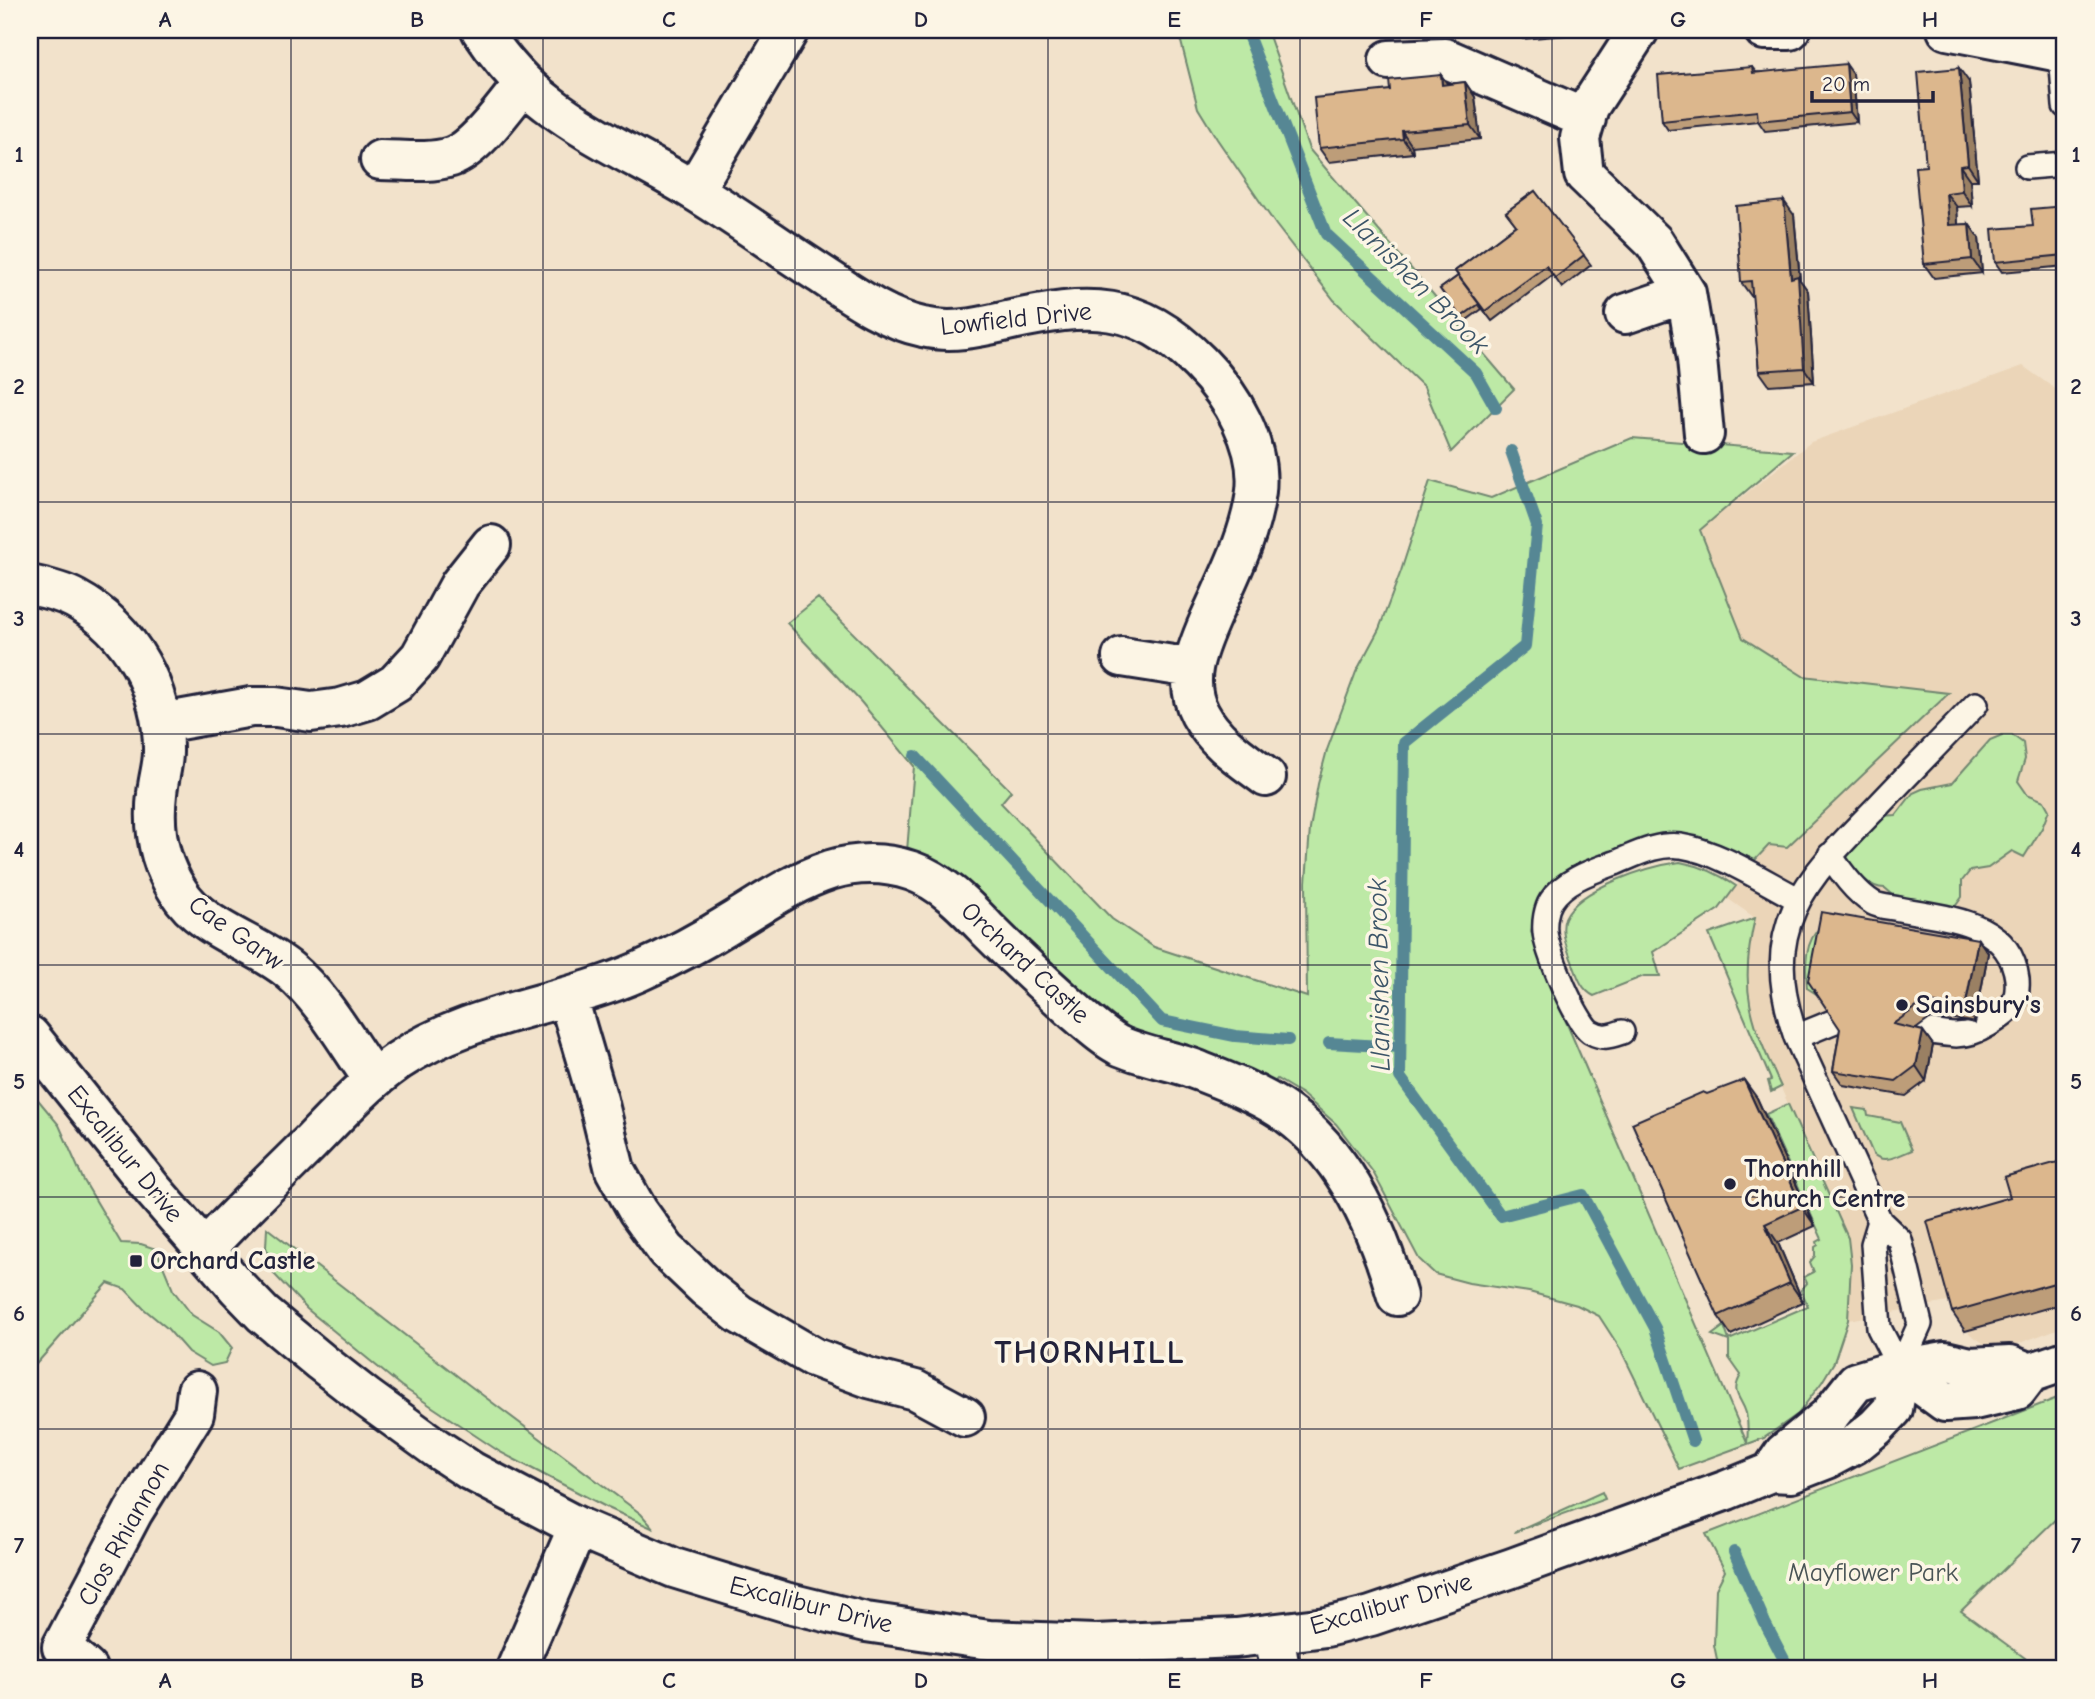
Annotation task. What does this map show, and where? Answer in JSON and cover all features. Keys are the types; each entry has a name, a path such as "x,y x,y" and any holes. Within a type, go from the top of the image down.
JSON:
{"street":[{"name":"Lowfield Drive","path":"481,30 496,52 524,83 590,134 694,190 842,289 892,317 924,327 954,331 1053,311 1084,308 1115,310 1168,335 1200,363 1230,400 1245,430 1256,461 1256,491 1249,522 1236,557 1196,650 1192,668 1192,692 1199,712 1212,734 1266,777"},
{"path":"694,190 789,30"},
{"path":"1639,30 1589,107 1580,138 1584,174 1654,242 1686,293 1697,359 1704,434"},
{"path":"1764,30 1790,30"},
{"path":"1970,32 2063,53"},
{"path":"1389,60 1445,44 1586,119"},
{"path":"380,160 433,161 454,156 468,146 524,83"},
{"path":"1626,314 1686,293"},
{"path":"162,723 251,707 311,712 341,708 368,700 396,683 419,657 460,584 491,545"},
{"name":"Cae Garw","path":"30,584 75,599 127,642 144,668 156,695 162,723 163,755 155,820 158,844 167,871 179,893 218,927 266,953 291,971 331,1018 373,1079"},
{"path":"1122,657 1192,668"},
{"name":"Orchard Castle","path":"204,1250 373,1079 418,1049 462,1028 614,982 693,946 807,878 860,864 887,864 931,879 951,894 1047,987 1114,1043 1188,1067 1250,1093 1279,1108 1310,1132 1334,1160 1352,1188 1387,1263 1397,1296"},
{"path":"568,998 615,1170 638,1211 666,1250 706,1288 739,1314 813,1357 869,1378 915,1390 965,1417"},
{"name":"Excalibur Drive","path":"30,1036 153,1190 264,1314 367,1398 471,1471 578,1527 707,1580 866,1622 989,1640 1095,1644 1180,1642 1277,1652 1326,1627 1371,1616 1575,1545 1771,1472 1784,1453 1829,1416 1856,1382 1900,1369"},
{"path":"1900,1369 1945,1402 1974,1400 2017,1390 2030,1373 2065,1361"},
{"name":"Clos Rhiannon","path":"87,1669 62,1647 133,1512 194,1414 197,1391"},
{"path":"516,1669 578,1527"}],"lane":[{"path":"2063,53 2065,106"},
{"path":"2027,167 2065,164"},
{"path":"1900,1369 1920,1324 1900,1240 1880,1221 1796,1037 1786,1008 1781,968 1790,914 1814,874 1829,855 1976,704"},
{"path":"1622,1032 1604,1038 1589,1031 1576,1016 1553,958 1545,934 1546,914 1552,900 1568,884 1657,846 1679,846 1701,851 1798,899"},
{"path":"1829,855 1853,884 1875,904 1976,925 1994,936 2014,961 2016,999 2008,1013 1975,1033 1962,1036 1916,1030"},
{"path":"1796,1037 1835,1021"},
{"path":"1880,1221 1873,1244 1879,1328 1900,1369"}],"shaded area":[{"path":"2023,366 2065,396 2065,1326 2009,1347 1986,1345 1970,1334 1948,1302 1848,1320 1851,1264 1848,1238 1764,1050 1752,1016 1747,993 1746,964 1755,918 1727,898 1769,845 1787,847 1948,693 1803,676 1743,638 1700,530 1811,442"}],"green space":[{"path":"1178,30 1267,30 1309,149 1514,389 1451,452 1424,387 1334,300 1276,225 1217,139 1198,108"},
{"path":"1632,438 1793,451 1700,530 1743,638 1803,676 1949,693 1787,847 1769,845 1755,860 1707,839 1681,837 1536,909 1531,932 1561,1010 1747,1443 1746,1413 1736,1391 1741,1375 1729,1358 1729,1341 1712,1335 1724,1326 1729,1340 1808,1306 1801,1290 1807,1283 1804,1277 1814,1272 1810,1262 1815,1256 1817,1242 1822,1239 1766,1114 1788,1104 1848,1238 1851,1264 1848,1320 1834,1362 1822,1382 1798,1414 1764,1438 1679,1469 1621,1350 1599,1316 1577,1305 1529,1292 1469,1283 1435,1274 1419,1259 1373,1172 1336,1124 1302,1094 1277,1079 1272,1085 1149,1039 1122,1023 907,851 914,766 861,702 787,623 818,598 1011,791 1001,803 1112,919 1154,947 1307,997 1306,882 1310,829 1318,784 1327,750 1356,672 1379,629 1401,571 1430,481 1491,498"},
{"path":"2002,735 2012,735 2023,743 2025,759 2018,781 2027,794 2044,801 2049,810 2042,828 2024,857 2012,851 1988,868 1970,871 1962,881 1962,897 1954,908 1908,908 1885,888 1865,880 1840,850 1880,816 1896,815 1913,793 1952,783 1990,740"},
{"path":"1680,862 1710,871 1736,886 1719,909 1653,952 1660,976 1644,976 1594,996 1589,993 1580,981 1565,940 1565,918 1572,907 1584,897 1616,880"},
{"path":"1755,918 1750,943 1748,986 1755,1024 1781,1087 1771,1092 1768,1081 1771,1080 1709,934"},
{"path":"1822,926 1818,995 1807,988 1806,963 1812,939"},
{"path":"30,1090 59,1125 83,1179 121,1243 141,1244 156,1249 173,1290 192,1315 219,1332 232,1348 225,1363 211,1366 188,1352 167,1328 125,1289 108,1283 30,1371"},
{"path":"1853,1108 1867,1110 1868,1116 1900,1122 1912,1150 1887,1159 1873,1154"},
{"path":"267,1228 641,1514 654,1529 500,1452 401,1386 307,1309 274,1274 266,1247"},
{"name":"Mayflower Park","path":"2065,1395 2065,1510 1961,1611 2040,1669 1719,1669 1714,1645 1716,1589 1725,1571 1706,1534"},
{"path":"1602,1492 1605,1499 1514,1532"}],"building":[{"path":"1846,64 1850,112 1758,121 1757,111 1662,121 1658,75 1752,67 1753,73"},
{"path":"1959,68 1968,165 1960,166 1962,191 1946,193 1949,225 1969,224 1972,259 1924,264 1915,167 1926,166 1918,72"},
{"path":"1441,75 1442,85 1465,82 1470,125 1402,131 1403,139 1319,148 1314,98 1390,90 1389,80"},
{"path":"1535,191 1584,255 1555,278 1546,266 1485,311 1455,271 1516,225 1506,212"},
{"path":"1784,201 1791,278 1798,276 1804,368 1759,371 1751,281 1741,282 1736,206"},
{"path":"2065,206 2065,255 1995,262 1992,229 2033,226 2031,209"},
{"path":"1458,276 1479,304 1461,317 1440,289"},
{"name":"Sainsbury's","path":"1821,912 1978,939 1965,1008 1925,1001 1893,1024 1923,1031 1916,1066 1896,1081 1833,1071 1840,1029 1808,981"},
{"name":"Thornhill Church Centre","path":"1744,1080 1802,1207 1765,1224 1790,1283 1718,1316 1632,1123 1703,1092 1707,1094"},
{"path":"2065,1160 2065,1280 1952,1312 1927,1221 2010,1197 2004,1177"}],"waterway":[{"name":"Llanishen Brook","path":"1246,30 1326,234 1476,373 1496,408"},
{"name":"Llanishen Brook","path":"1511,451 1537,525 1525,646 1404,743 1400,1077 1501,1216 1583,1195 1655,1328 1693,1441"},
{"path":"915,756 1162,1021 1235,1036 1288,1040"},
{"path":"1329,1043 1400,1047"},
{"name":"Llanishen Brook","path":"1734,1552 1765,1623 1789,1669"}],"place":[{"name":"Sainsbury's","path":"1902,1005"},
{"name":"Thornhill Church Centre","path":"1730,1184"},
{"name":"Orchard Castle","path":"136,1261"}],"district":[{"name":"THORNHILL","path":"1090,1352"}]}
